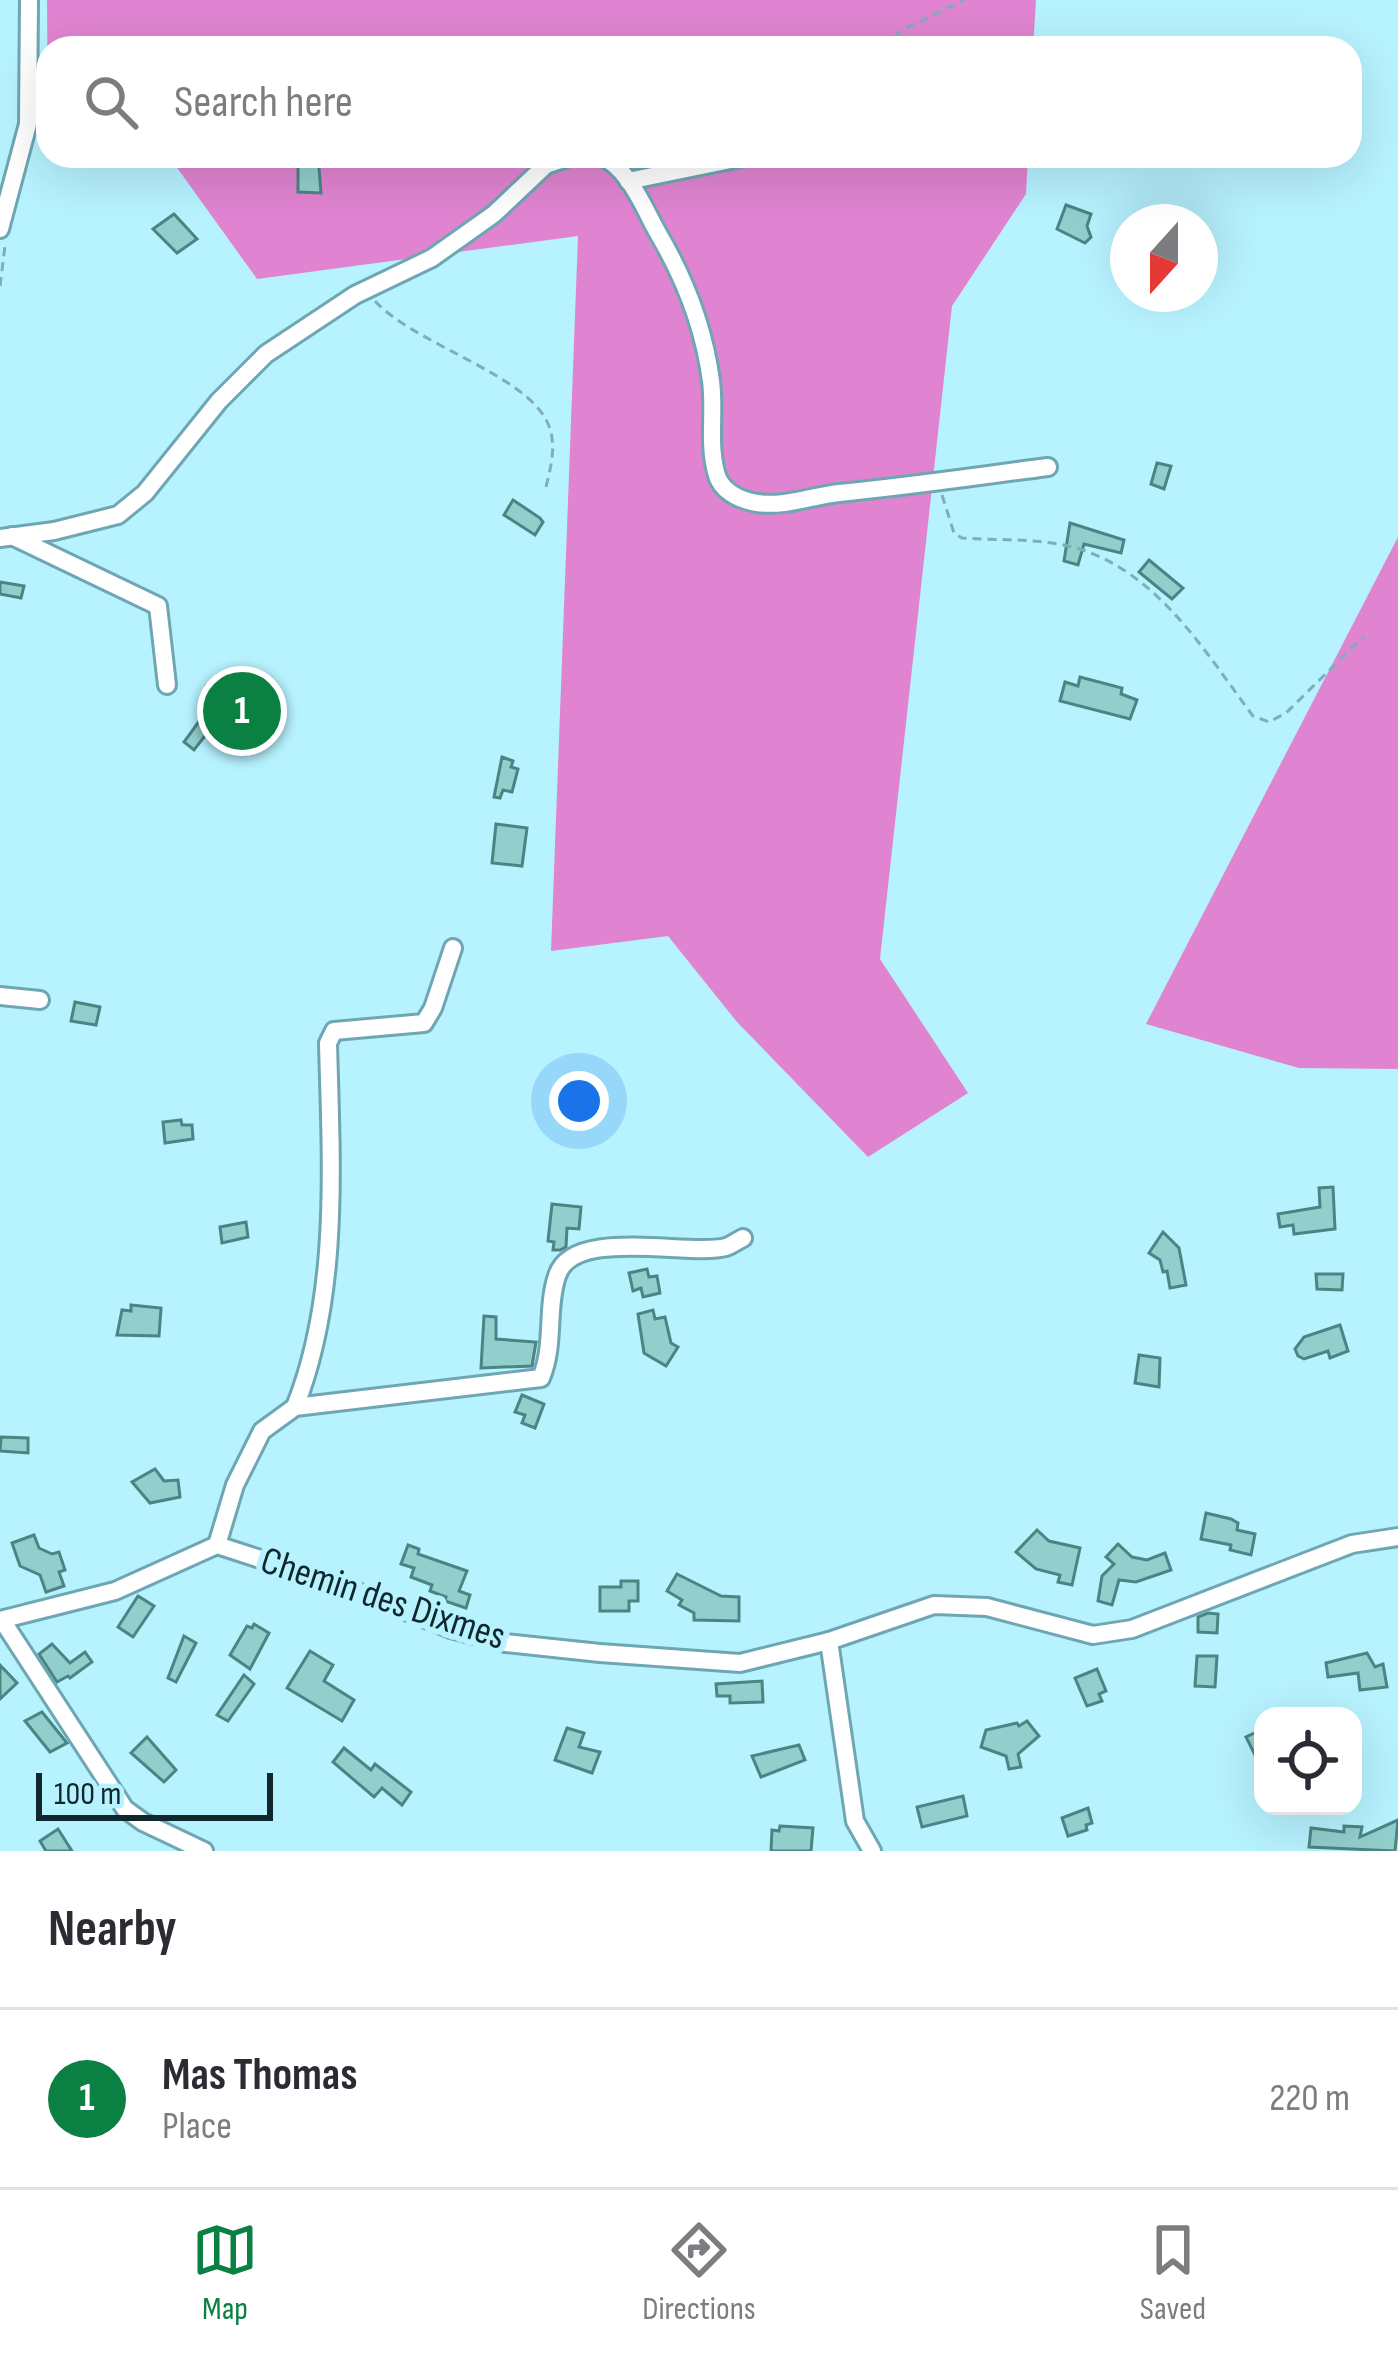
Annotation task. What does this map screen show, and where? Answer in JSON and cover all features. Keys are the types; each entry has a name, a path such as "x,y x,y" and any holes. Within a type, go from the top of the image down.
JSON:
{"street":[{"path":"0,230 28,124 29,0"},
{"path":"5,537 118,515 145,493 219,401 266,354 367,290 432,258 494,214 544,168"},
{"path":"617,168 677,266 697,313 711,383 711,443 717,479 733,496 786,504 1048,467"},
{"path":"628,181 691,168"},
{"path":"5,537 158,606 167,685"},
{"path":"295,1407 311,1366 329,1230 328,1043 334,1031 424,1023 453,948"},
{"path":"0,996 40,1000"},
{"path":"218,1546 235,1485 262,1431 295,1407 541,1378 550,1357 556,1277 567,1260 622,1247 723,1248 743,1238"},
{"name":"Chemin des Dixmes","path":"1,1620 115,1591 218,1546 340,1585 451,1629 506,1643 740,1663 829,1641 934,1605 987,1607 1094,1635 1132,1629 1352,1544 1398,1537"},
{"path":"1,1620 125,1809 204,1851"},
{"path":"829,1641 855,1821 872,1851"}],"path":[{"path":"896,36 964,0"},
{"path":"367,290 378,306 420,335 538,404 551,430 552,460 544,491"},
{"path":"938,482 954,533 962,538 1057,544 1091,553 1156,594 1253,716 1269,722 1286,712 1364,636"}],"shaded area":[{"path":"47,0 1036,0 1034,36 47,36"},
{"path":"177,168 1027,168 1026,194 952,306 880,959 968,1093 868,1157 737,1022 668,936 551,951 578,236 257,279"},
{"path":"1398,537 1398,1069 1299,1068 1146,1024"}],"building":[{"path":"298,168 319,168 321,193 298,192"},
{"path":"1066,205 1091,214 1087,226 1091,237 1085,243 1057,229"},
{"path":"174,214 197,239 177,253 153,229"},
{"path":"1157,463 1171,466 1164,489 1151,484"},
{"path":"513,500 543,522 535,535 504,515"},
{"path":"1070,523 1124,540 1121,553 1084,544 1078,565 1064,561"},
{"path":"1149,560 1183,588 1172,599 1139,572"},
{"path":"0,582 24,586 21,598 0,594"},
{"path":"1080,677 1122,688 1121,694 1137,700 1130,719 1060,701 1065,682 1078,686"},
{"path":"219,681 249,690 245,701 280,712 271,742 260,739 253,748 241,740 246,733 215,723 194,750 184,742 203,716 206,686 217,689"},
{"path":"502,757 518,769 512,792 503,790 500,798 494,797"},
{"path":"496,824 527,828 522,866 492,863"},
{"path":"75,1002 100,1007 96,1025 71,1021"},
{"path":"181,1120 182,1125 192,1125 193,1139 165,1143 163,1122"},
{"path":"1333,1187 1335,1229 1294,1234 1293,1225 1280,1227 1278,1214 1320,1207 1319,1188"},
{"path":"552,1204 581,1207 579,1229 567,1228 566,1247 560,1250 553,1250 554,1242 548,1241"},
{"path":"246,1222 248,1237 222,1243 220,1227"},
{"path":"1163,1232 1179,1248 1186,1285 1170,1288 1167,1271 1149,1253"},
{"path":"647,1269 649,1277 657,1276 660,1293 643,1297 641,1288 633,1291 629,1273"},
{"path":"1316,1274 1343,1274 1342,1290 1317,1289"},
{"path":"131,1305 161,1308 159,1336 117,1335 122,1310 131,1311"},
{"path":"653,1310 655,1319 665,1317 671,1343 678,1347 666,1366 644,1353 638,1314"},
{"path":"484,1316 496,1317 496,1339 536,1342 532,1366 481,1368"},
{"path":"1340,1325 1348,1351 1330,1358 1328,1351 1304,1359 1298,1356 1295,1349 1304,1337"},
{"path":"1139,1355 1160,1358 1159,1387 1135,1383"},
{"path":"522,1395 544,1404 535,1428 522,1423 525,1415 515,1412"},
{"path":"1,1437 28,1438 28,1453 0,1451"},
{"path":"155,1469 164,1481 178,1480 180,1497 150,1503 132,1482"},
{"path":"1206,1513 1231,1519 1238,1523 1237,1530 1255,1534 1251,1555 1201,1539"},
{"path":"1037,1530 1049,1541 1080,1548 1072,1585 1058,1582 1060,1575 1036,1569 1016,1552"},
{"path":"34,1535 39,1548 59,1552 64,1586 46,1592 40,1575 20,1566 12,1543"},
{"path":"1118,1544 1132,1557 1147,1560 1165,1553 1171,1570 1136,1582 1119,1580 1112,1605 1098,1601 1102,1576 1114,1564 1106,1557"},
{"path":"408,1545 419,1549 418,1554 467,1571 459,1591 470,1595 466,1608 445,1601 446,1597 430,1591 432,1585 411,1577 414,1568 401,1564"},
{"path":"677,1574 721,1596 739,1597 739,1621 694,1620 694,1613 679,1605 682,1600 667,1591"},
{"path":"621,1581 638,1581 638,1601 629,1601 629,1611 600,1611 600,1587 621,1587"},
{"path":"138,1596 154,1606 133,1637 118,1627"},
{"path":"1218,1614 1217,1633 1198,1632 1198,1617"},
{"path":"254,1624 269,1633 250,1669 230,1655 247,1626"},
{"path":"184,1636 196,1643 176,1682 168,1678"},
{"path":"52,1644 70,1663 85,1652 92,1662 57,1682 39,1654"},
{"path":"310,1651 333,1665 324,1681 354,1700 342,1721 287,1688"},
{"path":"1367,1653 1375,1667 1383,1664 1387,1687 1360,1690 1358,1673 1328,1677 1326,1663"},
{"path":"1197,1656 1217,1656 1215,1687 1195,1686"},
{"path":"0,1665 17,1683 0,1699"},
{"path":"1097,1669 1106,1691 1099,1694 1102,1701 1087,1706 1075,1678"},
{"path":"244,1675 254,1684 228,1721 217,1715"},
{"path":"762,1681 763,1702 730,1703 730,1696 717,1696 716,1684"},
{"path":"42,1712 67,1743 50,1752 25,1721"},
{"path":"1027,1721 1039,1736 1018,1754 1021,1767 1009,1769 1006,1756 981,1747 986,1730"},
{"path":"567,1728 584,1733 579,1747 600,1752 592,1773 555,1760"},
{"path":"147,1737 176,1770 164,1782 131,1753"},
{"path":"799,1745 805,1760 761,1777 752,1756"},
{"path":"344,1748 371,1770 375,1764 411,1792 402,1805 382,1788 374,1797 333,1762"},
{"path":"963,1796 967,1816 922,1827 917,1807"},
{"path":"1088,1808 1092,1823 1086,1825 1087,1830 1068,1836 1062,1818"},
{"path":"1398,1820 1395,1851 1309,1847 1311,1828 1344,1832 1344,1826 1362,1827 1360,1837"},
{"path":"780,1826 813,1828 811,1851 771,1851 772,1830 779,1831"},
{"path":"58,1829 72,1851 46,1851 40,1841"}],"place":[{"name":"Mas Thomas","path":"242,711"}]}
